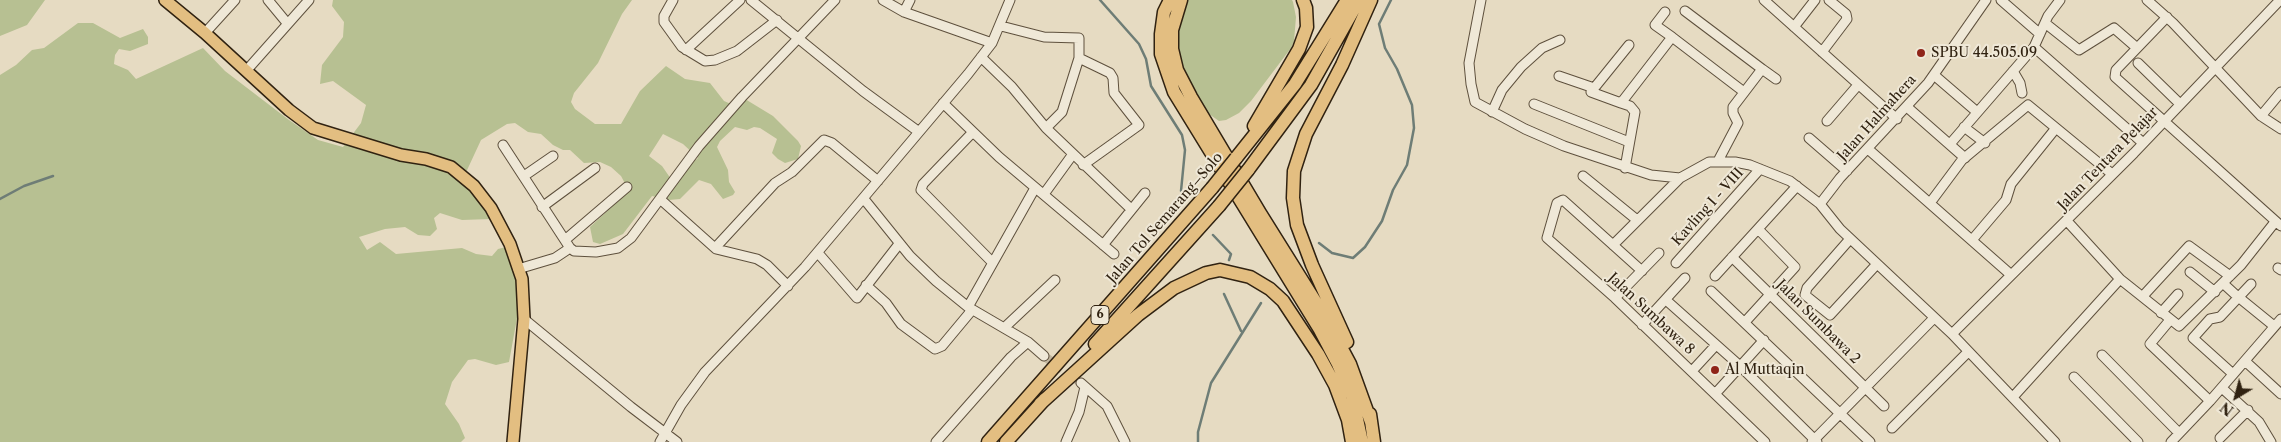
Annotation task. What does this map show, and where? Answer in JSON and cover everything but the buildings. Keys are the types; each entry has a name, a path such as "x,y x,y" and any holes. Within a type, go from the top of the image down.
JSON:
{"highway":[{"path":"1170,0 1164,12 1161,54 1174,92 1319,328 1352,396 1362,442"},
{"path":"1180,0 1172,30 1172,49 1177,70 1260,213 1326,317 1350,364 1371,422"},
{"path":"1236,157 1299,48 1307,27 1306,8 1303,0"},
{"name":"Jalan Tol Semarang–Solo","path":"988,442 1212,188 1295,84 1347,0"},
{"name":"6","path":"1006,442 1219,206 1248,170 1311,85 1359,0"},
{"path":"1371,0 1342,65 1306,134 1294,171 1293,198 1297,226 1312,265 1356,361 1374,442"},
{"path":"1040,404 1138,315 1174,288 1206,273 1220,270 1250,277 1270,289 1283,301 1318,354 1335,385 1348,420 1352,442"}],"main road":[{"path":"165,0 313,128 401,155 426,159 451,167 474,186 490,208 510,244 522,278 524,319 513,442"}],"street":[{"path":"205,33 235,0"},
{"path":"268,0 287,23"},
{"path":"246,71 309,0"},
{"path":"673,0 664,16 664,22 686,50 699,59 715,60 737,51 777,20"},
{"path":"686,50 740,0"},
{"path":"751,0 863,91 919,132"},
{"path":"503,145 542,206 574,251 596,252 618,248 631,238 699,146 742,96 835,0"},
{"path":"883,0 904,12 992,43"},
{"path":"904,12 910,0"},
{"path":"660,442 705,372 818,253 981,57 992,43 1001,26 1010,0"},
{"path":"1481,0 1469,63 1475,102 1564,146 1625,168 1651,175 1680,178"},
{"path":"1764,0 1897,119"},
{"path":"1794,27 1815,0"},
{"path":"1822,52 1847,19 1846,14 1829,0"},
{"name":"Jalan Halmahera","path":"1820,204 1847,171 1897,119 1934,75 1986,0"},
{"path":"2001,0 2040,34"},
{"path":"1950,144 2034,47 2045,23 2060,0"},
{"path":"2147,0 2167,17 2261,116 2281,129"},
{"name":"Jalan Tentara Pelajar","path":"1952,334 2010,274 2067,221 2280,0"},
{"path":"1685,11 1776,79"},
{"path":"1665,12 1656,25 1744,92"},
{"path":"2067,221 2120,279 2178,326 2181,326 2215,292 2278,224 2114,75 2167,17"},
{"path":"2045,23 2079,50 2114,28 2137,48"},
{"path":"1001,26 1044,37 1078,37 1080,39 1079,58 1062,112 1046,128"},
{"path":"1621,103 1672,38"},
{"path":"1492,112 1502,90 1521,67 1542,48 1560,40"},
{"path":"1625,168 1635,112 1630,106 1592,92 1629,45"},
{"path":"2034,47 2143,143"},
{"path":"981,57 1009,83 1046,128 1082,165 1131,210"},
{"path":"1079,58 1110,73 1113,78 1114,93 1139,125 1082,165"},
{"path":"2138,63 2180,104"},
{"path":"1718,161 1738,123 1732,113 1733,107 1762,69"},
{"path":"2014,71 2022,93"},
{"path":"1934,75 1977,112"},
{"path":"1559,76 1594,88"},
{"path":"1827,120 1858,84"},
{"path":"2261,116 2281,92"},
{"path":"943,103 972,133 1114,254"},
{"path":"1534,104 1629,142"},
{"path":"1930,203 1965,158 2028,105 2112,174"},
{"path":"1907,107 1965,158"},
{"path":"1964,127 1985,143"},
{"path":"1972,240 2006,200 2011,184 2056,128"},
{"path":"972,133 923,184 921,192 992,262"},
{"path":"1809,138 1847,171"},
{"path":"715,248 775,184 792,172 824,140 832,143 878,181"},
{"path":"1868,150 2010,274"},
{"path":"1044,194 1073,154"},
{"path":"524,176 553,156"},
{"path":"1642,271 1613,245 1680,178 1709,162 1735,162 1760,169 1797,186 1820,204 1828,218 1952,334 2055,442"},
{"path":"542,206 595,168"},
{"name":"Kavling I - VIII","path":"1676,263 1760,169"},
{"path":"1583,176 1637,220"},
{"path":"1715,276 1797,186"},
{"path":"518,269 555,258 628,187"},
{"path":"866,285 886,303 901,324 934,349 942,346 970,308 992,262 1035,188"},
{"path":"1103,245 1145,193"},
{"path":"660,199 715,248 750,256 762,262 788,286"},
{"path":"864,199 899,244 923,270 970,308 1028,342 1044,356"},
{"name":"Jalan Sumbawa 8","path":"1613,245 1563,200 1557,203 1547,238 1616,298 1765,442"},
{"path":"1745,322 1795,266 1758,229"},
{"path":"1850,239 1805,291 1805,294 1827,314 1832,314 1877,264"},
{"path":"818,253 854,296 859,298 866,285 899,244"},
{"path":"2142,296 2189,246 2230,276"},
{"path":"1616,298 1659,253"},
{"name":"Jalan Sumbawa 2","path":"1732,257 1884,406"},
{"path":"2190,272 2215,292"},
{"path":"1642,325 1685,278"},
{"path":"2013,398 2120,279"},
{"path":"1004,328 1054,280"},
{"path":"2233,374 2193,338 2210,319 2220,317 2240,299 2251,284"},
{"path":"2226,286 2274,326"},
{"path":"1711,291 1870,442"},
{"path":"2161,312 2178,294"},
{"path":"1666,300 1739,365 1814,441 1864,387 1934,318"},
{"path":"524,319 631,407 677,442"},
{"path":"2171,442 2222,388 2281,319"},
{"path":"2170,320 2150,344 2210,401"},
{"path":"1715,394 1739,365 1764,340"},
{"path":"936,442 1011,357 1028,342"},
{"path":"1692,371 1716,345"},
{"path":"1892,428 1968,352"},
{"path":"2102,355 2179,433"},
{"path":"2245,361 2281,394"},
{"path":"2074,377 2138,442"},
{"path":"1066,442 1070,435 1083,385 1107,406 1125,442"},
{"path":"2222,388 2259,422 2269,441"},
{"path":"2220,438 2248,410"}],"green space":[{"path":"0,0 45,0 27,25 0,36"},
{"path":"333,0 632,0 622,14 598,63 574,93 571,102 575,109 595,124 621,124 640,91 666,66 685,79 710,83 724,101 731,104 745,99 773,116 801,146 798,159 785,163 778,159 772,153 777,139 760,128 754,127 747,130 735,127 720,141 717,147 728,170 729,182 735,192 733,195 723,199 711,184 699,180 680,199 669,200 652,196 623,234 600,244 593,242 590,227 629,191 621,176 611,167 600,162 584,163 570,150 563,150 553,145 541,134 528,132 515,123 507,124 481,140 462,181 480,201 491,219 462,220 440,213 434,218 437,229 430,236 418,235 405,227 385,229 359,237 367,250 380,242 396,254 462,248 476,254 492,256 498,249 506,247 519,284 518,313 509,362 496,365 475,359 468,360 452,382 445,404 459,424 465,438 461,442 0,442 0,75 16,65 32,50 44,48 78,23 93,23 120,38 143,29 148,37 148,44 130,51 119,49 115,55 114,64 128,70 136,79 203,48 225,71 289,120 318,140 343,147 361,123 366,105 333,81 320,84 322,65 343,37 344,22 332,6","holes":["663,134 683,144 698,158 671,179 662,166 649,156"]},
{"path":"1186,0 1292,0 1293,2 1296,17 1294,41 1291,48 1251,101 1239,113 1226,120 1219,121 1209,114 1188,84 1178,57 1178,20"}],"waterway":[{"path":"1100,0 1139,44 1146,59 1151,86 1182,135 1185,150 1181,191"},
{"path":"1319,243 1332,253 1353,258 1365,247 1382,221 1393,190 1407,165 1414,128 1412,105 1397,69 1385,48 1379,24 1391,0"},
{"path":"0,199 24,186 53,176"},
{"path":"1213,235 1231,254 1229,260"},
{"path":"1224,294 1241,331"},
{"path":"1198,442 1198,432 1211,383 1261,303"}],"tunnel":[{"path":"1044,356 1081,383"}],"place":[{"name":"SPBU 44.505.09","path":"1921,53"},
{"name":"Al Muttaqin","path":"1715,370"}]}
